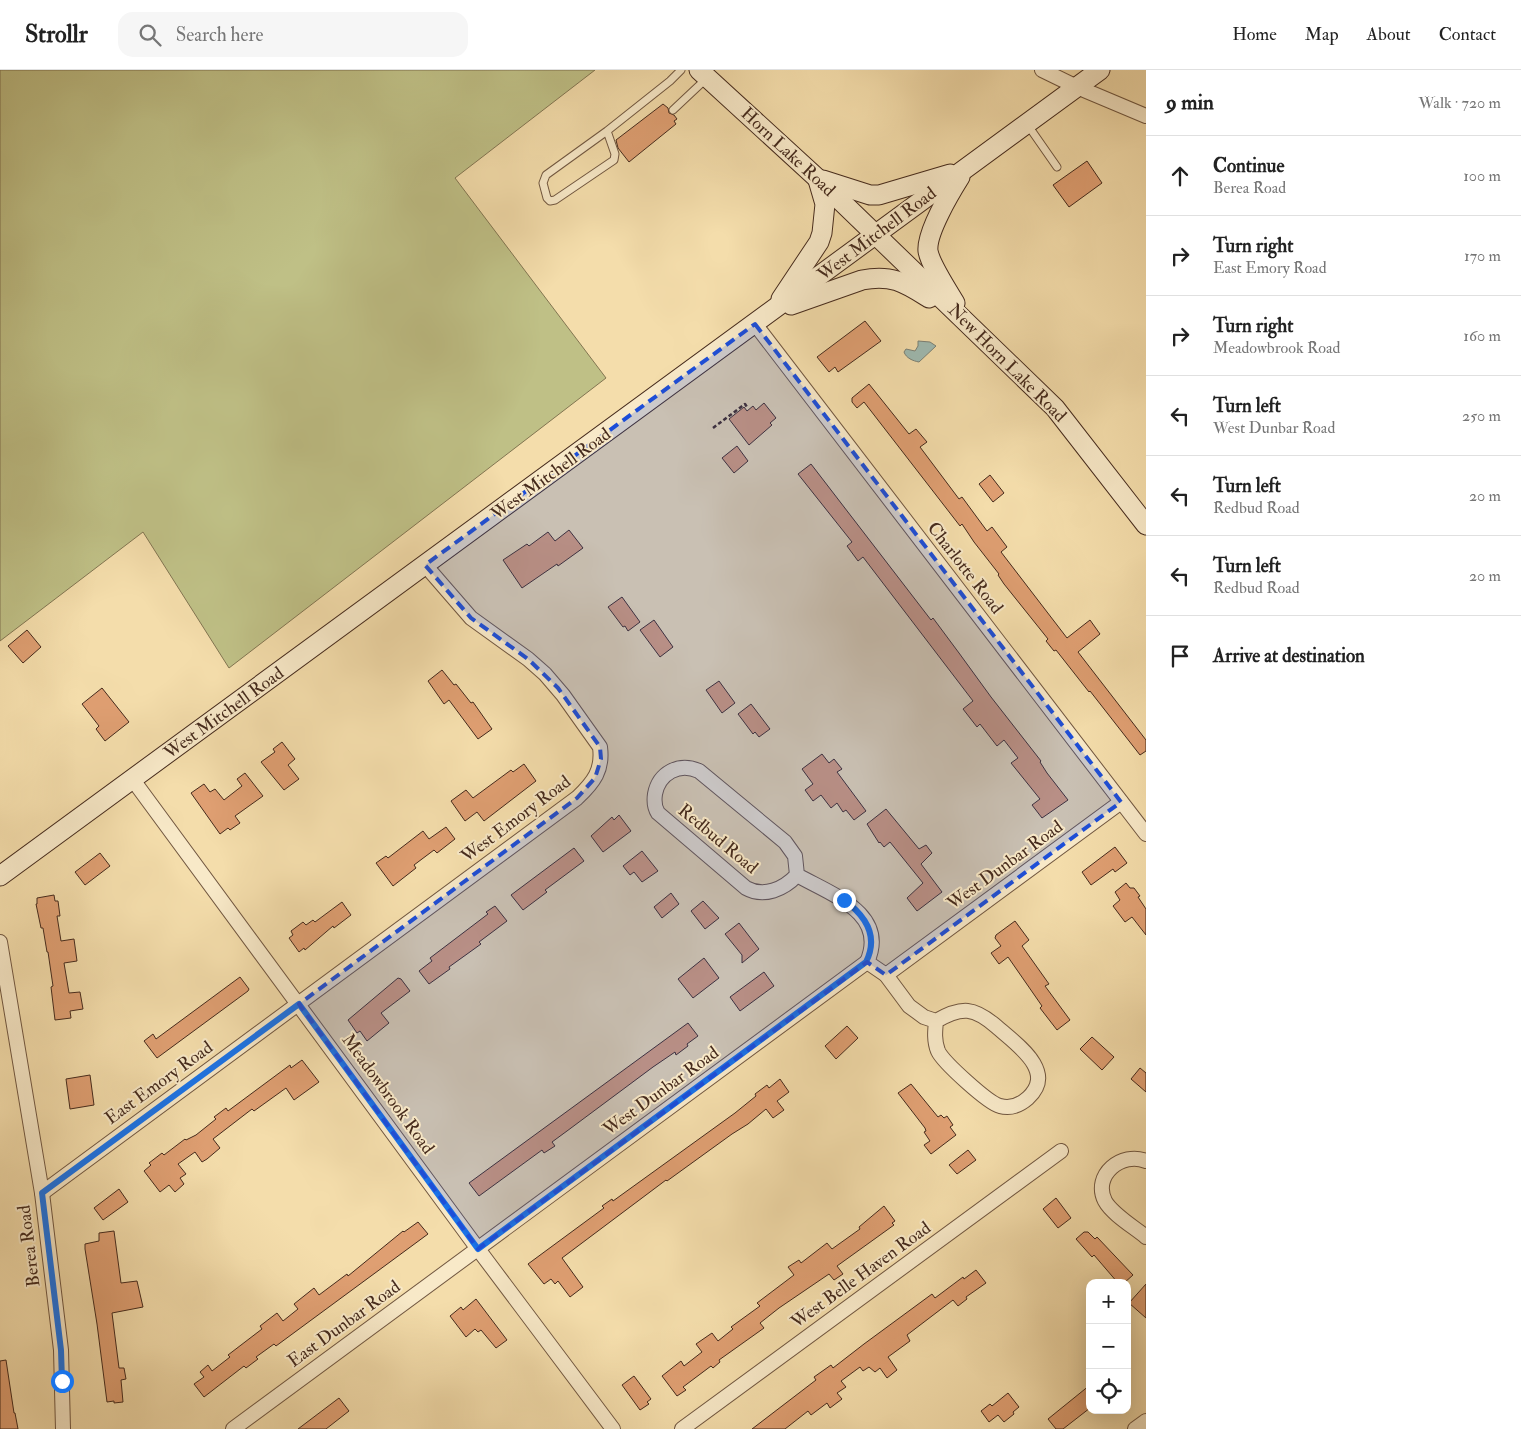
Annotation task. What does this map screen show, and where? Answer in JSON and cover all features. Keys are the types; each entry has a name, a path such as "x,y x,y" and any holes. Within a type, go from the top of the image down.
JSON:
{"main road":[{"name":"West Mitchell Road","path":"0,876 774,311 1100,70"},
{"name":"Horn Lake Road","path":"703,74 876,235"},
{"path":"818,179 870,195 879,195 965,169"},
{"path":"964,319 931,260 928,251 929,241 941,209 965,169"},
{"path":"774,311 819,242 822,233 825,204 818,179"},
{"name":"New Horn Lake Road","path":"876,235 1056,408 1146,525"},
{"path":"774,311 862,280 882,278 904,282 964,319"}],"street":[{"path":"1042,70 1077,88 1146,116"},
{"name":"Charlotte Road","path":"755,324 1146,834"},
{"name":"West Emory Road","path":"299,1004 577,798 588,788 599,770 600,747 552,681 528,659 471,618 425,565"},
{"name":"Redbud Road","path":"684,767 700,771 789,846 795,856 797,875 789,883 776,890 760,893 746,888 658,813 654,806 654,800 662,777 670,771 684,767"},
{"name":"Meadowbrook Road","path":"133,780 478,1249 613,1429"},
{"name":"West Dunbar Road","path":"886,975 1121,802"},
{"path":"797,875 844,900 861,915 868,926 872,940 872,948 866,962 886,975 909,1006 924,1017 936,1021 953,1012 963,1010 975,1012 987,1019 1029,1057 1036,1066 1039,1077 1037,1086 1032,1094 1016,1106 1006,1107 992,1102 941,1056 935,1038 936,1021"},
{"name":"Berea Road","path":"0,942 42,1193 61,1350 63,1429"},
{"name":"West Dunbar Road","path":"478,1249 866,962"},
{"name":"East Emory Road","path":"42,1193 299,1004"},
{"name":"West Belle Haven Road","path":"682,1429 1061,1151"},
{"path":"1146,1161 1131,1158 1119,1162 1107,1172 1103,1183 1105,1200 1110,1208 1146,1237"},
{"name":"East Dunbar Road","path":"233,1429 478,1249"},
{"path":"1135,1429 1146,1421"}],"lane":[{"path":"607,131 615,154 614,160 555,200 547,198 543,183 546,174 607,131 681,70"},
{"path":"673,110 703,74"},
{"path":"1026,124 1056,167"}],"path":[{"path":"713,428 745,404 747,407"}],"highlighted area":[{"path":"755,324 1121,802 886,975 867,962 478,1249 299,1004 577,798 595,778 601,759 600,747 558,688 528,659 471,618 425,565"}],"green space":[{"path":"0,70 595,70 455,178 606,378 229,668 143,532 0,641"}],"water":[{"path":"918,341 930,342 936,346 919,362 910,359 904,352 906,349 915,351"}],"building":[{"path":"663,104 668,108 669,113 677,119 674,121 676,124 629,162 618,148 616,140"},
{"path":"1087,161 1102,183 1069,207 1053,185"},
{"path":"865,321 881,341 838,372 835,367 829,372 817,357"},
{"path":"869,384 909,434 916,429 927,442 920,447 959,499 962,497 987,531 992,527 1007,547 1001,552 1067,638 1090,620 1100,634 1078,652 1146,740 1146,751 1140,755 1090,691 1056,650 1054,651 1046,641 1048,639 1004,584 999,574 962,524 960,526 864,402 857,408 852,402 852,398"},
{"path":"764,403 776,418 770,423 772,425 749,445 729,419 744,407 747,411 753,406 756,410"},
{"path":"737,446 748,461 734,473 722,458"},
{"path":"811,464 931,620 933,618 1041,761 1047,773 1068,800 1042,818 1032,805 1040,799 1011,763 1018,758 1004,740 997,746 980,724 977,727 963,709 973,701 863,557 858,561 847,546 852,542 798,474"},
{"path":"990,475 1004,493 993,502 979,484"},
{"path":"569,530 583,548 522,588 503,560 527,544 529,546 548,532 555,541"},
{"path":"622,597 640,622 628,631 608,607"},
{"path":"654,620 673,647 660,657 640,630"},
{"path":"27,630 41,647 23,663 8,646"},
{"path":"442,670 471,703 473,702 492,729 478,739 449,700 444,704 428,681"},
{"path":"719,681 735,703 722,713 706,690"},
{"path":"102,688 129,722 105,741 96,729 99,726 82,704"},
{"path":"751,704 770,729 759,737 755,732 753,734 738,714"},
{"path":"282,742 295,759 288,765 299,779 284,790 261,762 275,752 273,749"},
{"path":"822,754 829,763 834,759 842,769 837,772 866,811 854,820 846,810 843,812 837,803 831,808 821,795 813,801 805,790 813,784 802,769"},
{"path":"524,764 536,781 484,821 477,812 465,821 451,801 466,790 473,798 511,770 513,772"},
{"path":"245,773 263,796 235,816 240,823 220,834 191,793 204,784 210,792 215,789 224,800 242,786 237,779"},
{"path":"886,809 919,849 926,845 932,853 921,864 942,892 917,911 907,898 923,883 890,842 884,847 879,843 867,824"},
{"path":"619,815 631,831 603,852 591,836 612,817 614,820"},
{"path":"446,827 455,839 437,853 434,850 414,865 416,868 393,886 376,863 386,856 388,858 423,831 429,839"},
{"path":"1115,847 1127,863 1115,872 1113,869 1091,885 1082,872"},
{"path":"574,848 584,861 545,890 547,892 523,910 511,895"},
{"path":"642,851 658,871 642,882 634,872 630,875 623,866"},
{"path":"100,853 110,866 85,885 75,872"},
{"path":"1126,883 1130,888 1134,888 1146,909 1146,935 1132,917 1125,922 1113,906 1120,900 1115,892"},
{"path":"671,893 679,904 662,918 654,907"},
{"path":"54,895 55,901 58,901 60,916 57,916 61,941 74,939 77,961 64,963 69,993 80,992 83,1009 70,1011 71,1018 55,1020 48,952 36,904 37,898"},
{"path":"703,901 719,918 705,929 691,911"},
{"path":"342,902 351,915 334,928 333,926 305,950 304,948 299,952 289,938 293,935 291,931 303,922 306,925 313,920 315,922"},
{"path":"495,906 507,921 479,942 481,944 429,984 419,971 432,961 430,958 488,914 486,912"},
{"path":"1015,921 1029,940 1022,946 1049,984 1045,986 1070,1020 1057,1030 1040,1008 1042,1006 1008,957 999,964 991,953 1001,946 995,938 996,935"},
{"path":"739,923 759,949 742,963 742,955 725,934"},
{"path":"704,958 719,978 693,998 678,979"},
{"path":"764,972 774,986 740,1011 730,997"},
{"path":"240,977 249,989 248,991 157,1058 144,1041 153,1034 156,1039"},
{"path":"398,978 401,979 410,991 381,1013 389,1023 367,1041 360,1031 357,1033 348,1020"},
{"path":"688,1023 698,1036 687,1044 688,1046 676,1055 675,1052 653,1067 552,1142 555,1146 544,1153 542,1150 479,1196 469,1183"},
{"path":"847,1026 858,1038 836,1059 825,1046"},
{"path":"1092,1037 1114,1057 1102,1070 1080,1049"},
{"path":"302,1060 319,1082 294,1100 286,1088 254,1111 252,1109 213,1139 220,1148 207,1159 202,1162 195,1152 178,1164 186,1174 180,1178 184,1184 175,1192 169,1185 160,1192 144,1171 151,1165 149,1163 162,1153 164,1155 185,1139 196,1135 226,1108 228,1111 290,1065 291,1068"},
{"path":"1140,1068 1146,1073 1146,1092 1131,1079"},
{"path":"90,1075 94,1105 70,1109 66,1079"},
{"path":"780,1079 789,1092 777,1101 784,1110 773,1118 766,1109 748,1124 666,1180 562,1258 583,1287 570,1297 558,1281 555,1284 551,1279 544,1284 528,1264 604,1208 602,1206 612,1199 613,1201 735,1113 767,1085 769,1088"},
{"path":"911,1084 938,1117 941,1115 944,1118 947,1116 953,1125 950,1127 956,1135 931,1154 924,1145 930,1141 924,1132 926,1131 925,1128 898,1093"},
{"path":"968,1150 976,1160 957,1174 949,1165"},
{"path":"119,1189 128,1202 103,1220 94,1208"},
{"path":"1056,1198 1071,1218 1058,1228 1043,1209"},
{"path":"884,1206 895,1221 892,1223 894,1225 837,1266 843,1274 834,1280 829,1274 779,1308 760,1323 764,1328 719,1360 720,1362 713,1368 711,1366 683,1387 686,1390 677,1396 662,1376 681,1361 684,1366 702,1352 696,1344 712,1333 718,1341 733,1329 731,1327 760,1306 757,1303 794,1275 788,1267 799,1260 801,1263 827,1243 832,1249 860,1229 859,1227"},
{"path":"418,1222 428,1234 276,1346 274,1344 256,1357 258,1359 246,1368 244,1366 204,1397 194,1384 204,1377 200,1372 208,1365 212,1371 230,1357 228,1355 262,1329 260,1326 277,1313 283,1321 298,1309 294,1304 314,1288 319,1295 347,1274 348,1276 403,1231"},
{"path":"114,1231 121,1283 137,1281 143,1307 112,1313 119,1368 124,1368 126,1379 121,1380 123,1402 114,1403 114,1401 107,1402 85,1244 99,1241 99,1233"},
{"path":"1084,1232 1088,1232 1095,1239 1097,1237 1133,1275 1128,1279 1115,1279 1094,1255 1092,1257 1076,1239"},
{"path":"976,1270 986,1283 966,1297 967,1299 958,1306 953,1300 907,1335 910,1341 888,1357 897,1370 887,1378 880,1368 875,1372 869,1367 863,1371 860,1367 841,1381 846,1387 837,1393 842,1399 830,1408 827,1403 811,1415 808,1411 785,1429 752,1429 816,1380 814,1377 831,1365 833,1368 932,1294 935,1298 963,1277 964,1279"},
{"path":"1146,1284 1146,1318 1131,1305 1131,1301"},
{"path":"476,1299 507,1340 496,1348 481,1330 478,1332 475,1329 466,1337 450,1316 461,1307 463,1310"},
{"path":"6,1360 18,1429 0,1429 0,1361"},
{"path":"634,1376 651,1399 647,1402 649,1404 640,1410 622,1385"},
{"path":"1086,1388 1086,1411 1063,1429 1056,1429 1048,1419"},
{"path":"1008,1393 1019,1407 1004,1422 998,1415 989,1422 981,1411 990,1404 992,1406"},
{"path":"339,1398 349,1411 326,1429 298,1429"}],"route":[{"path":"62,1381 61,1350 42,1193 299,1004 478,1249 866,962 872,948 868,926 861,915 844,900"}]}
